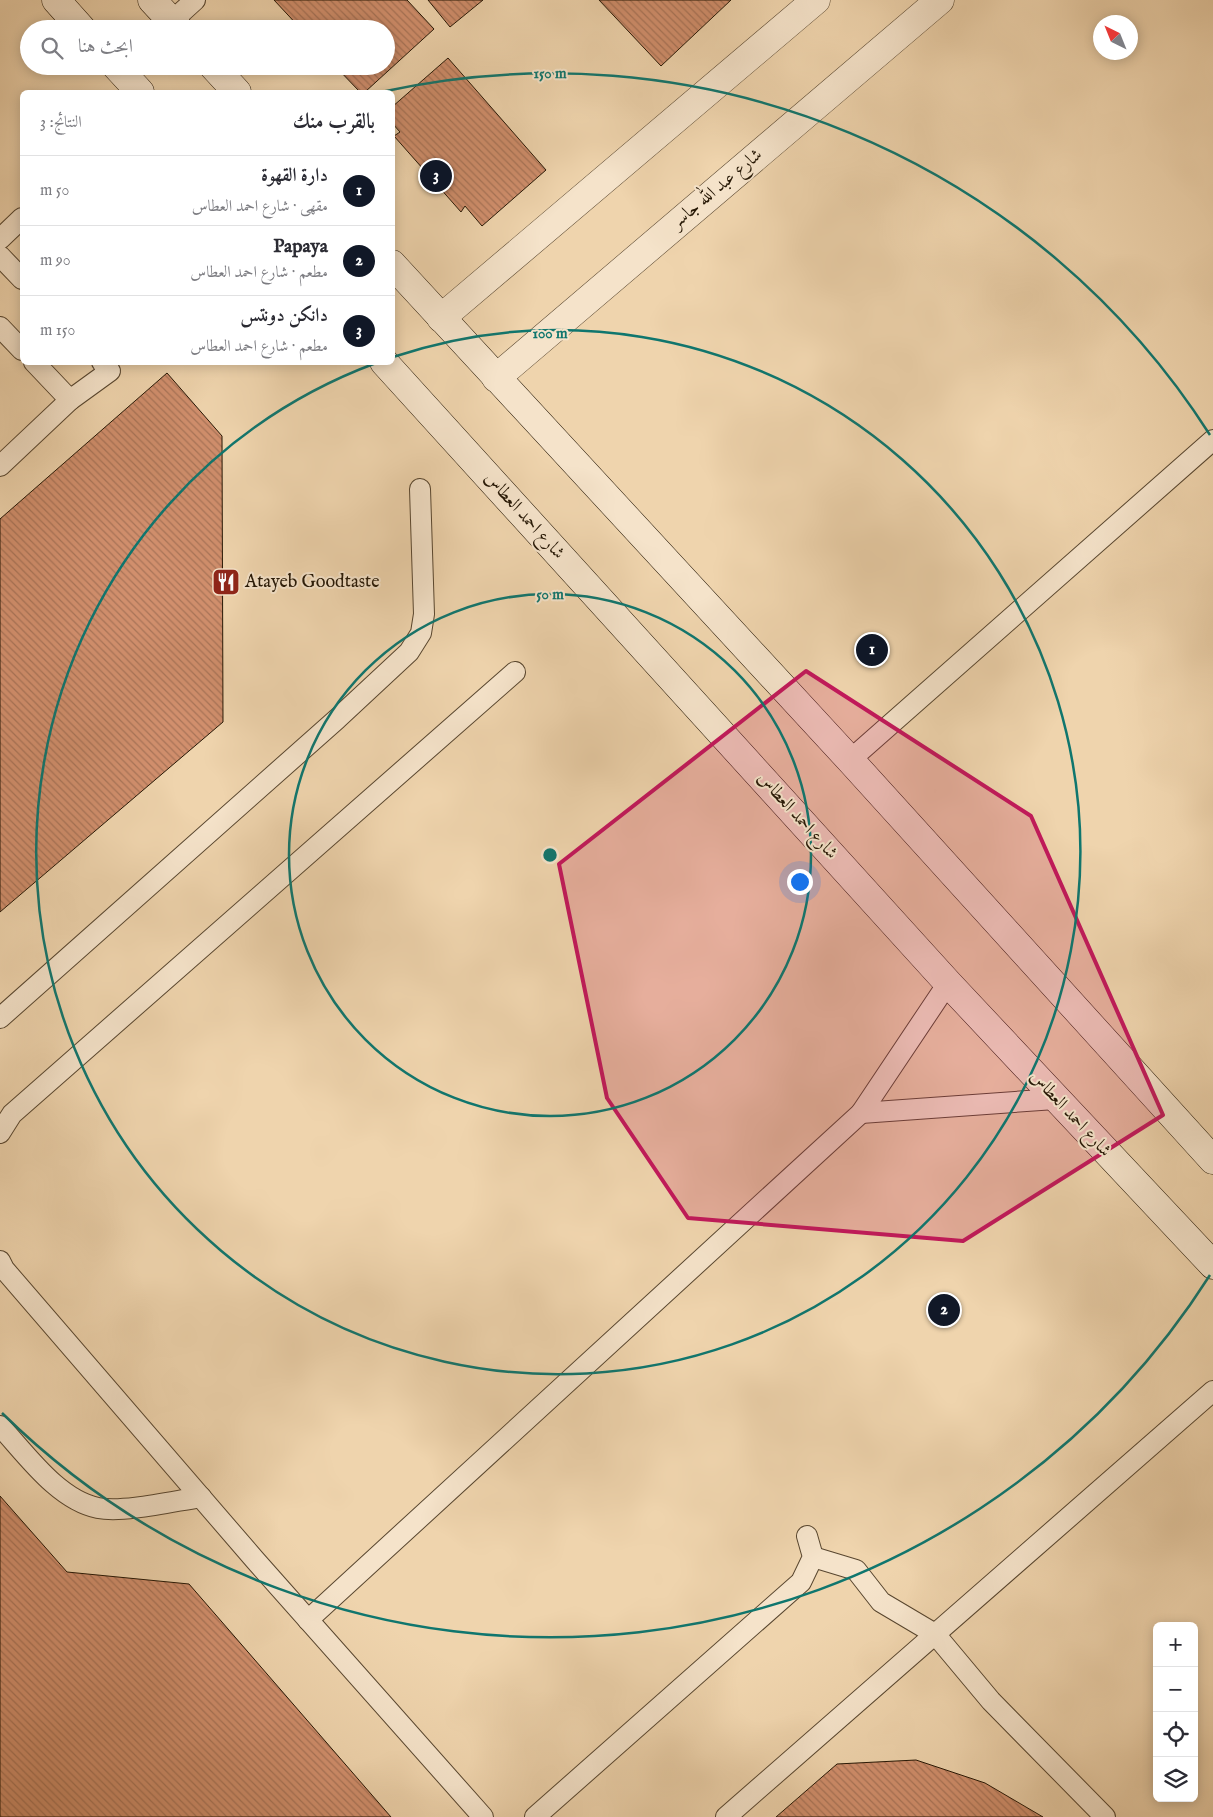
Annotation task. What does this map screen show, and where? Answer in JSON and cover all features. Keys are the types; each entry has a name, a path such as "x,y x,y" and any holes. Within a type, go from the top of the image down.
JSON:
{"street":[{"path":"56,0 74,20"},
{"path":"152,0 170,20"},
{"path":"442,318 816,0"},
{"name":"شارع عبد الله جاسر","path":"496,378 940,0"},
{"path":"124,75 138,90"},
{"path":"221,75 235,90"},
{"path":"395,267 850,760 1213,1160"},
{"name":"شارع احمد العطاس","path":"387,365 948,983 1213,1265"}],"lane":[{"path":"179,20 195,0"},
{"path":"0,239 20,221"},
{"path":"0,256 20,277"},
{"path":"0,326 20,348"},
{"path":"37,365 70,400"},
{"path":"0,466 70,400 110,371 105,365"},
{"path":"850,760 1213,440"},
{"path":"0,1018 323,732 409,652 421,633 424,614 420,490"},
{"path":"0,1132 12,1114 515,672"},
{"path":"308,1620 860,1113 948,983"},
{"path":"860,1113 1055,1099"},
{"path":"0,1261 4,1269 201,1497 483,1817"},
{"path":"726,1817 1213,1391"},
{"path":"0,1426 53,1483 72,1498 98,1508 128,1508 201,1497"},
{"path":"535,1817 801,1582 813,1557 807,1536"},
{"path":"813,1557 856,1570 881,1602 935,1634 991,1701 1104,1817"}],"highlighted area":[{"path":"806,671 1031,816 1163,1115 963,1241 688,1218 607,1098 559,864"}],"building":[{"path":"274,0 407,0 434,29 395,65 395,20 293,20"},
{"path":"428,0 483,0 450,27"},
{"path":"599,0 731,0 661,66"},
{"path":"448,58 546,170 482,226 465,206 461,212 395,137 400,132 395,126 395,104"},
{"path":"344,75 384,75 367,90 358,90"},
{"path":"167,373 222,436 223,722 0,912 0,519"},
{"path":"0,1496 67,1572 189,1584 391,1817 0,1817"},
{"path":"916,1760 985,1783 1043,1817 776,1817 837,1764"}],"place":[{"name":"دانكن دونتس","path":"436,176"},
{"name":"Atayeb Goodtaste","path":"226,582"},
{"name":"دارة القهوة","path":"872,650"},
{"name":"Papaya","path":"944,1310"}]}
